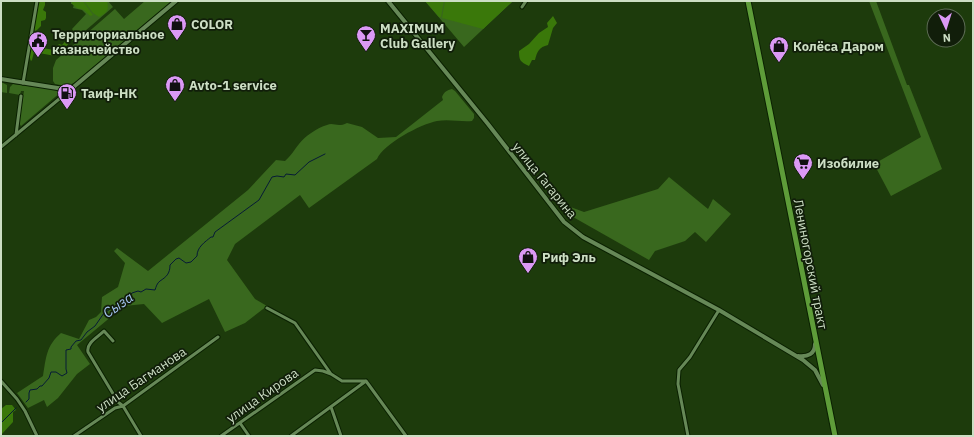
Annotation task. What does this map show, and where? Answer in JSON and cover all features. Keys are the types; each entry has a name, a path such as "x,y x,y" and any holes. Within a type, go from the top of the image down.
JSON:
{"main road":[{"name":"Лениногорский тракт","path":"748,1 835,436"}],"street":[{"path":"23,83 37,1"},
{"path":"1,147 176,1"},
{"name":"улица Гагарина","path":"388,1 488,124 564,222 583,236 720,310 794,354 813,368 818,374 825,388"},
{"path":"522,7 526,1"},
{"path":"1,79 70,90"},
{"path":"16,135 21,96"},
{"path":"267,308 295,323 331,374 342,381 366,382"},
{"path":"688,436 678,384 679,370 690,357 720,310"},
{"path":"113,341 104,331 88,345 87,349 109,389 118,402 123,406 141,436"},
{"name":"улица Багманова","path":"74,436 115,408 123,406 218,338"},
{"path":"794,354 803,356 810,354 815,349 815,341"},
{"name":"улица Кирова","path":"221,436 315,370 331,374"},
{"path":"1,381 17,399 25,411 37,436"},
{"path":"291,436 366,382"},
{"path":"366,382 406,436"},
{"path":"331,407 341,436"},
{"path":"240,423 249,436"}],"green space":[{"path":"38,1 45,1 43,10 46,12 46,18 45,20 41,21 41,26 35,31 33,29"},
{"path":"71,1 108,1 113,7 78,37 72,29 86,14 82,10 73,8 74,4 71,4"},
{"path":"72,1 83,1 93,15 90,16 84,10 77,8 72,4"},
{"path":"84,1 107,1 108,7 104,14 99,17 93,13"},
{"path":"145,1 172,1 74,83 66,86 55,84 53,81 53,68 56,60 115,9 124,19"},
{"path":"425,1 513,1 464,47"},
{"path":"425,1 444,1 441,17 439,17"},
{"path":"445,1 513,1 483,29 442,18"},
{"path":"869,1 876,1 907,85 909,85 942,169 891,196 874,164 921,137"},
{"path":"553,16 557,23 553,28 548,45 539,50 535,60 532,60 529,66 520,59 519,51 548,27 547,23"},
{"path":"33,33 37,34 37,39 42,43 42,48 54,50 59,44 62,45 71,35 75,40 71,40 66,47 55,56 34,52 31,61 30,52"},
{"path":"1,82 7,85 7,93 1,92"},
{"path":"13,84 58,90 61,92 21,126 19,123 24,91 21,91 20,95 9,93 10,87"},
{"path":"452,89 474,114 472,121 437,121 413,130 394,141 381,153 377,159 309,208 300,195 235,244 227,260 255,299 267,306 245,323 225,332 209,299 162,323 144,304 124,306 77,345 90,364 77,374 58,398 47,407 44,400 28,408 17,393 43,376 46,358 52,343 61,333 79,339 89,320 96,317 101,312 102,297 118,287 125,263 114,251 117,248 148,271 248,190 276,160 285,161 302,141 315,130 329,124 341,125 347,123 362,127 378,138 396,137 443,100 442,97 444,94"},
{"path":"669,177 708,209 713,199 731,214 706,242 695,232 685,241 655,251 649,260 566,213 557,202 584,212 658,189"},
{"path":"6,405 12,405 16,410 13,412 13,422 1,435 1,409"}],"waterway":[{"name":"Сыза","path":"26,402 29,399 30,390 37,389 42,386 49,378 51,372 56,372 62,376 67,373 66,350 71,349 76,341 81,340 87,332 95,326 104,313 120,301 127,299 132,293 138,291 141,292 146,289 155,290 158,283 167,275 170,265 176,259 179,258 186,263 191,262 197,256 200,247 211,237 213,237 215,232 259,200 272,177 284,177 286,174 295,175 309,162 325,154"},
{"name":"Сыза","path":"1,423 16,408"}],"place":[{"name":"COLOR","path":"177,41"},
{"name":"MAXIMUM Club Gallery","path":"366,52"},
{"name":"Территориальное казначейство","path":"38,58"},
{"name":"Колёса Даром","path":"779,63"},
{"name":"Avto-1 service","path":"175,102"},
{"name":"Таиф-НК","path":"67,110"},
{"name":"Изобилие","path":"803,180"},
{"name":"Риф Эль","path":"528,274"}]}
